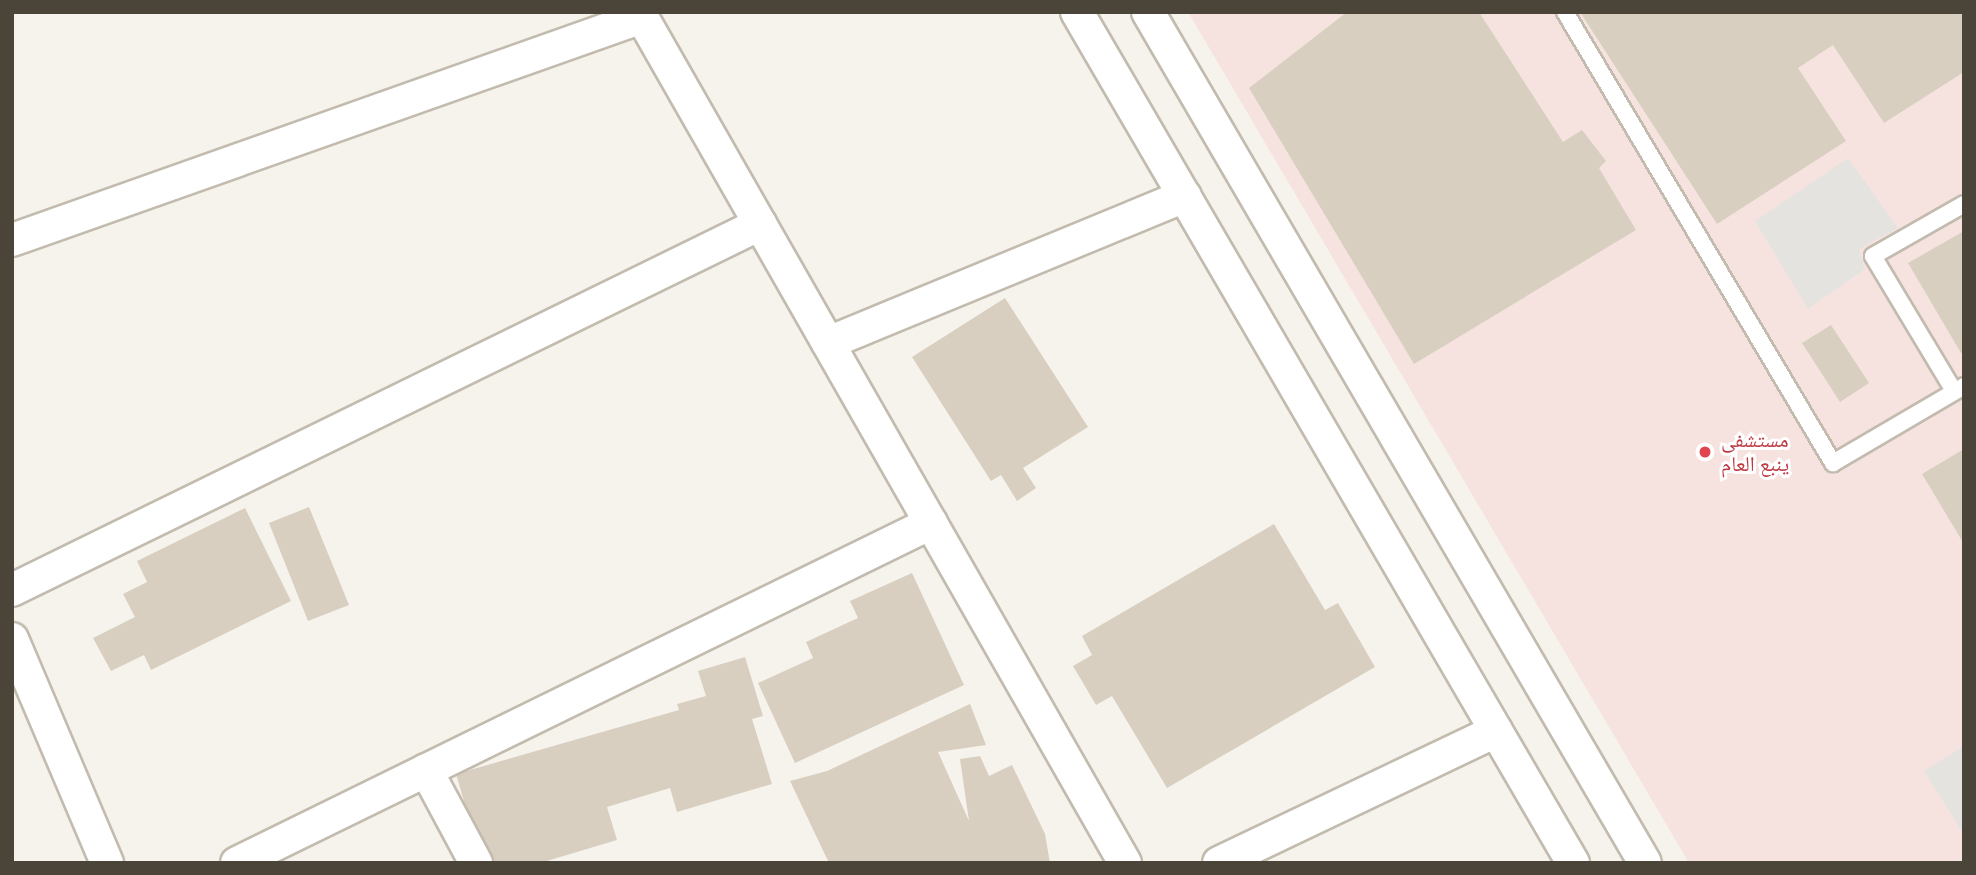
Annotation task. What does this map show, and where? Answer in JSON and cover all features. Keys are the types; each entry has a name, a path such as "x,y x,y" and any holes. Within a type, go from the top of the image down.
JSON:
{"street":[{"path":"1077,12 1573,863"},
{"path":"1148,12 1645,863"},
{"path":"12,240 641,15 1125,863"},
{"path":"828,343 1185,196"},
{"path":"12,590 760,224"},
{"path":"237,863 931,523"},
{"path":"12,639 107,863"},
{"path":"1219,863 1496,731"},
{"path":"426,770 476,863"}],"lane":[{"path":"1565,12 1833,463 1959,389 1873,256 1964,204"}],"shaded area":[{"name":"مستشفى ينبع العام","path":"1188,12 1964,12 1964,863 1689,863"},
{"path":"1848,158 1898,228 1859,249 1865,269 1808,309 1755,221"},
{"path":"1964,746 1964,835 1924,771"}],"building":[{"path":"1347,12 1479,12 1563,142 1582,130 1606,161 1599,168 1636,230 1414,364 1249,88"},
{"path":"1580,12 1964,12 1964,72 1884,123 1833,45 1798,68 1846,141 1717,224"},
{"path":"1964,231 1964,352 1961,353 1908,263"},
{"path":"1005,298 1088,427 1023,468 1036,488 1017,501 1001,475 991,481 912,357"},
{"path":"1831,325 1869,383 1840,402 1802,343"},
{"path":"1964,449 1964,544 1922,474"},
{"path":"309,507 349,605 308,621 269,523"},
{"path":"245,508 291,601 151,670 144,655 111,671 93,638 135,617 123,594 147,582 137,561"},
{"path":"1274,524 1325,610 1338,603 1375,667 1167,788 1112,696 1096,705 1073,666 1092,655 1082,636"},
{"path":"912,573 964,685 795,763 758,683 813,658 806,642 858,618 850,601"},
{"path":"745,657 763,716 752,719 772,784 677,812 670,788 607,807 617,840 540,863 482,863 456,774 679,710 677,704 706,696 698,671"},
{"path":"970,704 986,745 938,752 969,821 960,759 980,756 989,776 1012,765 1045,834 1050,863 829,863 790,781 827,771"}],"place":[{"name":"مستشفى ينبع العام","path":"1705,452"}]}
